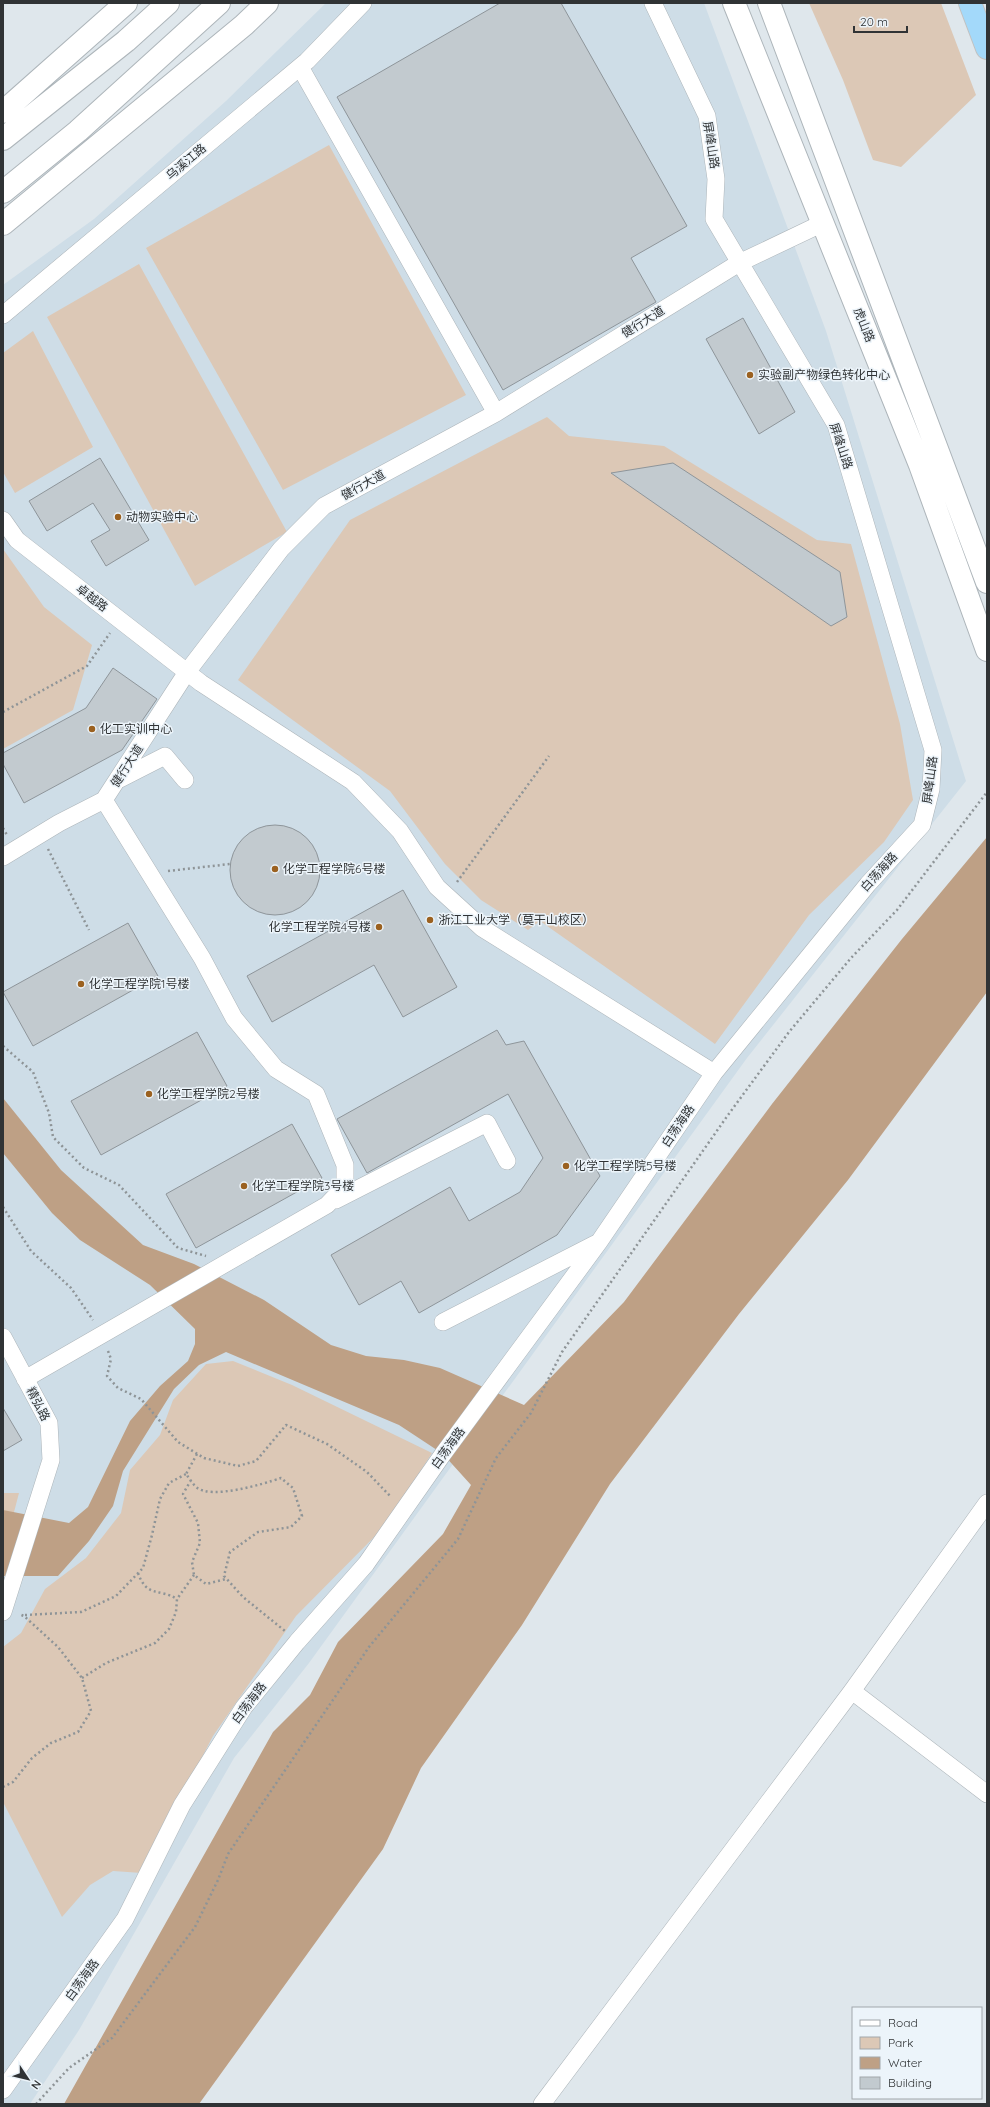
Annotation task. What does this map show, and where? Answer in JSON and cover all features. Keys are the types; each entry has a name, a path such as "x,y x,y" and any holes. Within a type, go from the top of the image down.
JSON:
{"highway":[{"path":"970,3 987,48"}],"main road":[{"path":"3,112 126,3"},
{"path":"3,139 126,42 168,3"},
{"path":"3,192 78,132 219,3"},
{"path":"3,224 244,25 267,3"},
{"name":"虎山路","path":"734,3 920,465 987,650"},
{"name":"虎山路","path":"769,3 987,582"}],"street":[{"name":"乌溪江路","path":"3,315 300,67 363,3"},
{"name":"屏峰山路","path":"653,3 706,116 716,179 714,219 836,425 933,750 931,789 922,826"},
{"path":"300,67 496,412"},
{"name":"健行大道","path":"3,857 40,834 104,800 120,779 187,672 281,549 324,506 496,412 739,263 823,224"},
{"name":"卓越路","path":"3,520 17,540 187,672 353,782 400,831 438,886 482,928 714,1072"},
{"path":"120,779 165,756 185,780"},
{"path":"104,800 202,958 234,1018 276,1069 316,1094 345,1165 345,1186 327,1205"},
{"name":"白荡海路","path":"3,2090 125,1919 182,1805 244,1706 297,1642 366,1564 599,1242 714,1072 868,884 922,826"},
{"path":"25,1378 327,1205 487,1123 507,1161"},
{"path":"443,1322 599,1242"},
{"name":"精弘路","path":"3,1337 49,1423 51,1460 3,1612"},
{"path":"542,2104 852,1691 987,1503"},
{"path":"852,1691 987,1794"}],"path":[{"path":"3,712 87,666 119,619"},
{"path":"448,896 549,756"},
{"path":"36,2104 69,2068 112,2038 194,1927 218,1880 228,1854 369,1647 458,1539 496,1458 531,1413 562,1352 666,1203 789,1032 851,958 897,910 987,792"},
{"path":"40,834 89,930"},
{"path":"149,873 230,864"},
{"path":"3,1046 32,1072 49,1113 53,1136 84,1168 119,1185 178,1248 229,1262"},
{"path":"3,1207 31,1251 71,1288 102,1335 111,1359 107,1376 118,1388 141,1399 178,1442 204,1458 238,1466 256,1461 286,1425 327,1444 366,1472 390,1496 406,1507"},
{"path":"3,1612 24,1616 81,1612 116,1596 143,1568 160,1499 169,1483 186,1474 197,1454"},
{"path":"186,1474 197,1488 216,1493 258,1486 280,1478 293,1488 302,1516 291,1527 258,1532 230,1552 224,1576 243,1597 297,1642"},
{"path":"82,1678 106,1663 155,1643 169,1629 176,1612 177,1599 194,1575 192,1562 200,1543 198,1523 183,1494 191,1480"},
{"path":"138,1573 142,1584 155,1593 169,1594 177,1599"},
{"path":"194,1575 206,1584 227,1579"},
{"path":"3,1787 13,1782 32,1758 51,1742 78,1732 91,1711 82,1678 58,1647 24,1616"}],"shaded area":[{"name":"浙江工业大学（莫干山校区）","path":"326,3 704,3 826,331 966,781 747,1058 309,1663 234,1758 79,2030 30,2104 3,2104 3,285 94,219 226,101"}],"green space":[{"path":"809,3 941,3 976,95 901,167 873,160 843,80"},
{"path":"329,145 466,395 283,490 146,248"},
{"path":"139,264 287,532 195,586 47,317"},
{"path":"33,331 93,447 15,493 3,472 3,353"},
{"path":"547,417 569,436 664,446 817,540 851,544 900,724 913,800 884,842 809,915 715,1044 540,921 528,930 481,900 445,864 390,791 238,680 350,520"},
{"path":"3,549 44,607 92,645 73,710 3,749"},
{"path":"233,1361 292,1385 432,1453 387,1524 296,1616 213,1736 142,1873 113,1871 90,1885 62,1917 3,1802 3,1647 21,1633 45,1589 86,1558 121,1513 130,1470 160,1435 173,1400 206,1364"},
{"path":"3,1493 19,1493 3,1554"}],"water":[{"path":"987,837 987,992 848,1180 739,1314 610,1484 522,1625 421,1768 383,1849 199,2104 64,2104 273,1732 310,1695 338,1642 443,1534 471,1485 443,1454 399,1425 226,1352 199,1365 174,1389 123,1471 113,1506 89,1541 58,1576 3,1576 3,1510 69,1523 88,1507 130,1421 160,1386 188,1361 195,1344 195,1329 150,1285 80,1240 52,1213 3,1153 3,1098 61,1170 143,1245 194,1264 264,1300 331,1345 366,1356 404,1360 440,1368 524,1405 624,1302 772,1104 902,939"}],"building":[{"path":"500,3 561,3 687,226 631,258 656,302 503,390 337,97"},
{"name":"实验副产物绿色转化中心","path":"743,318 795,412 759,434 706,339"},
{"name":"动物实验中心","path":"100,458 149,540 106,566 91,541 110,530 93,503 47,531 29,501"},
{"path":"673,463 840,572 847,617 831,626 611,473"},
{"name":"化工实训中心","path":"113,668 157,699 122,750 24,803 3,764 3,753 86,708"},
{"name":"化学工程学院6号楼","path":"275,825 292,828 307,838 317,853 320,870 317,887 307,902 292,912 275,915 258,912 243,902 233,887 230,870 233,853 243,838 258,828"},
{"name":"化学工程学院4号楼","path":"403,890 457,987 403,1017 374,965 272,1022 247,976"},
{"name":"化学工程学院1号楼","path":"128,923 158,976 33,1046 3,992"},
{"name":"化学工程学院5号楼","path":"497,1030 506,1045 524,1041 600,1176 557,1235 419,1313 401,1281 359,1305 331,1255 450,1187 469,1221 520,1192 543,1158 508,1094 367,1173 337,1119"},
{"name":"化学工程学院2号楼","path":"197,1032 227,1086 101,1155 71,1101"},
{"name":"化学工程学院3号楼","path":"292,1124 322,1178 196,1248 166,1194"},
{"path":"3,1408 22,1440 3,1451"}],"place":[{"name":"实验副产物绿色转化中心","path":"750,375"},
{"name":"动物实验中心","path":"118,517"},
{"name":"化工实训中心","path":"92,729"},
{"name":"化学工程学院6号楼","path":"275,869"},
{"name":"浙江工业大学（莫干山校区）","path":"430,920"},
{"name":"化学工程学院4号楼","path":"379,927"},
{"name":"化学工程学院1号楼","path":"81,984"},
{"name":"化学工程学院2号楼","path":"149,1094"},
{"name":"化学工程学院5号楼","path":"566,1166"},
{"name":"化学工程学院3号楼","path":"244,1186"}]}
